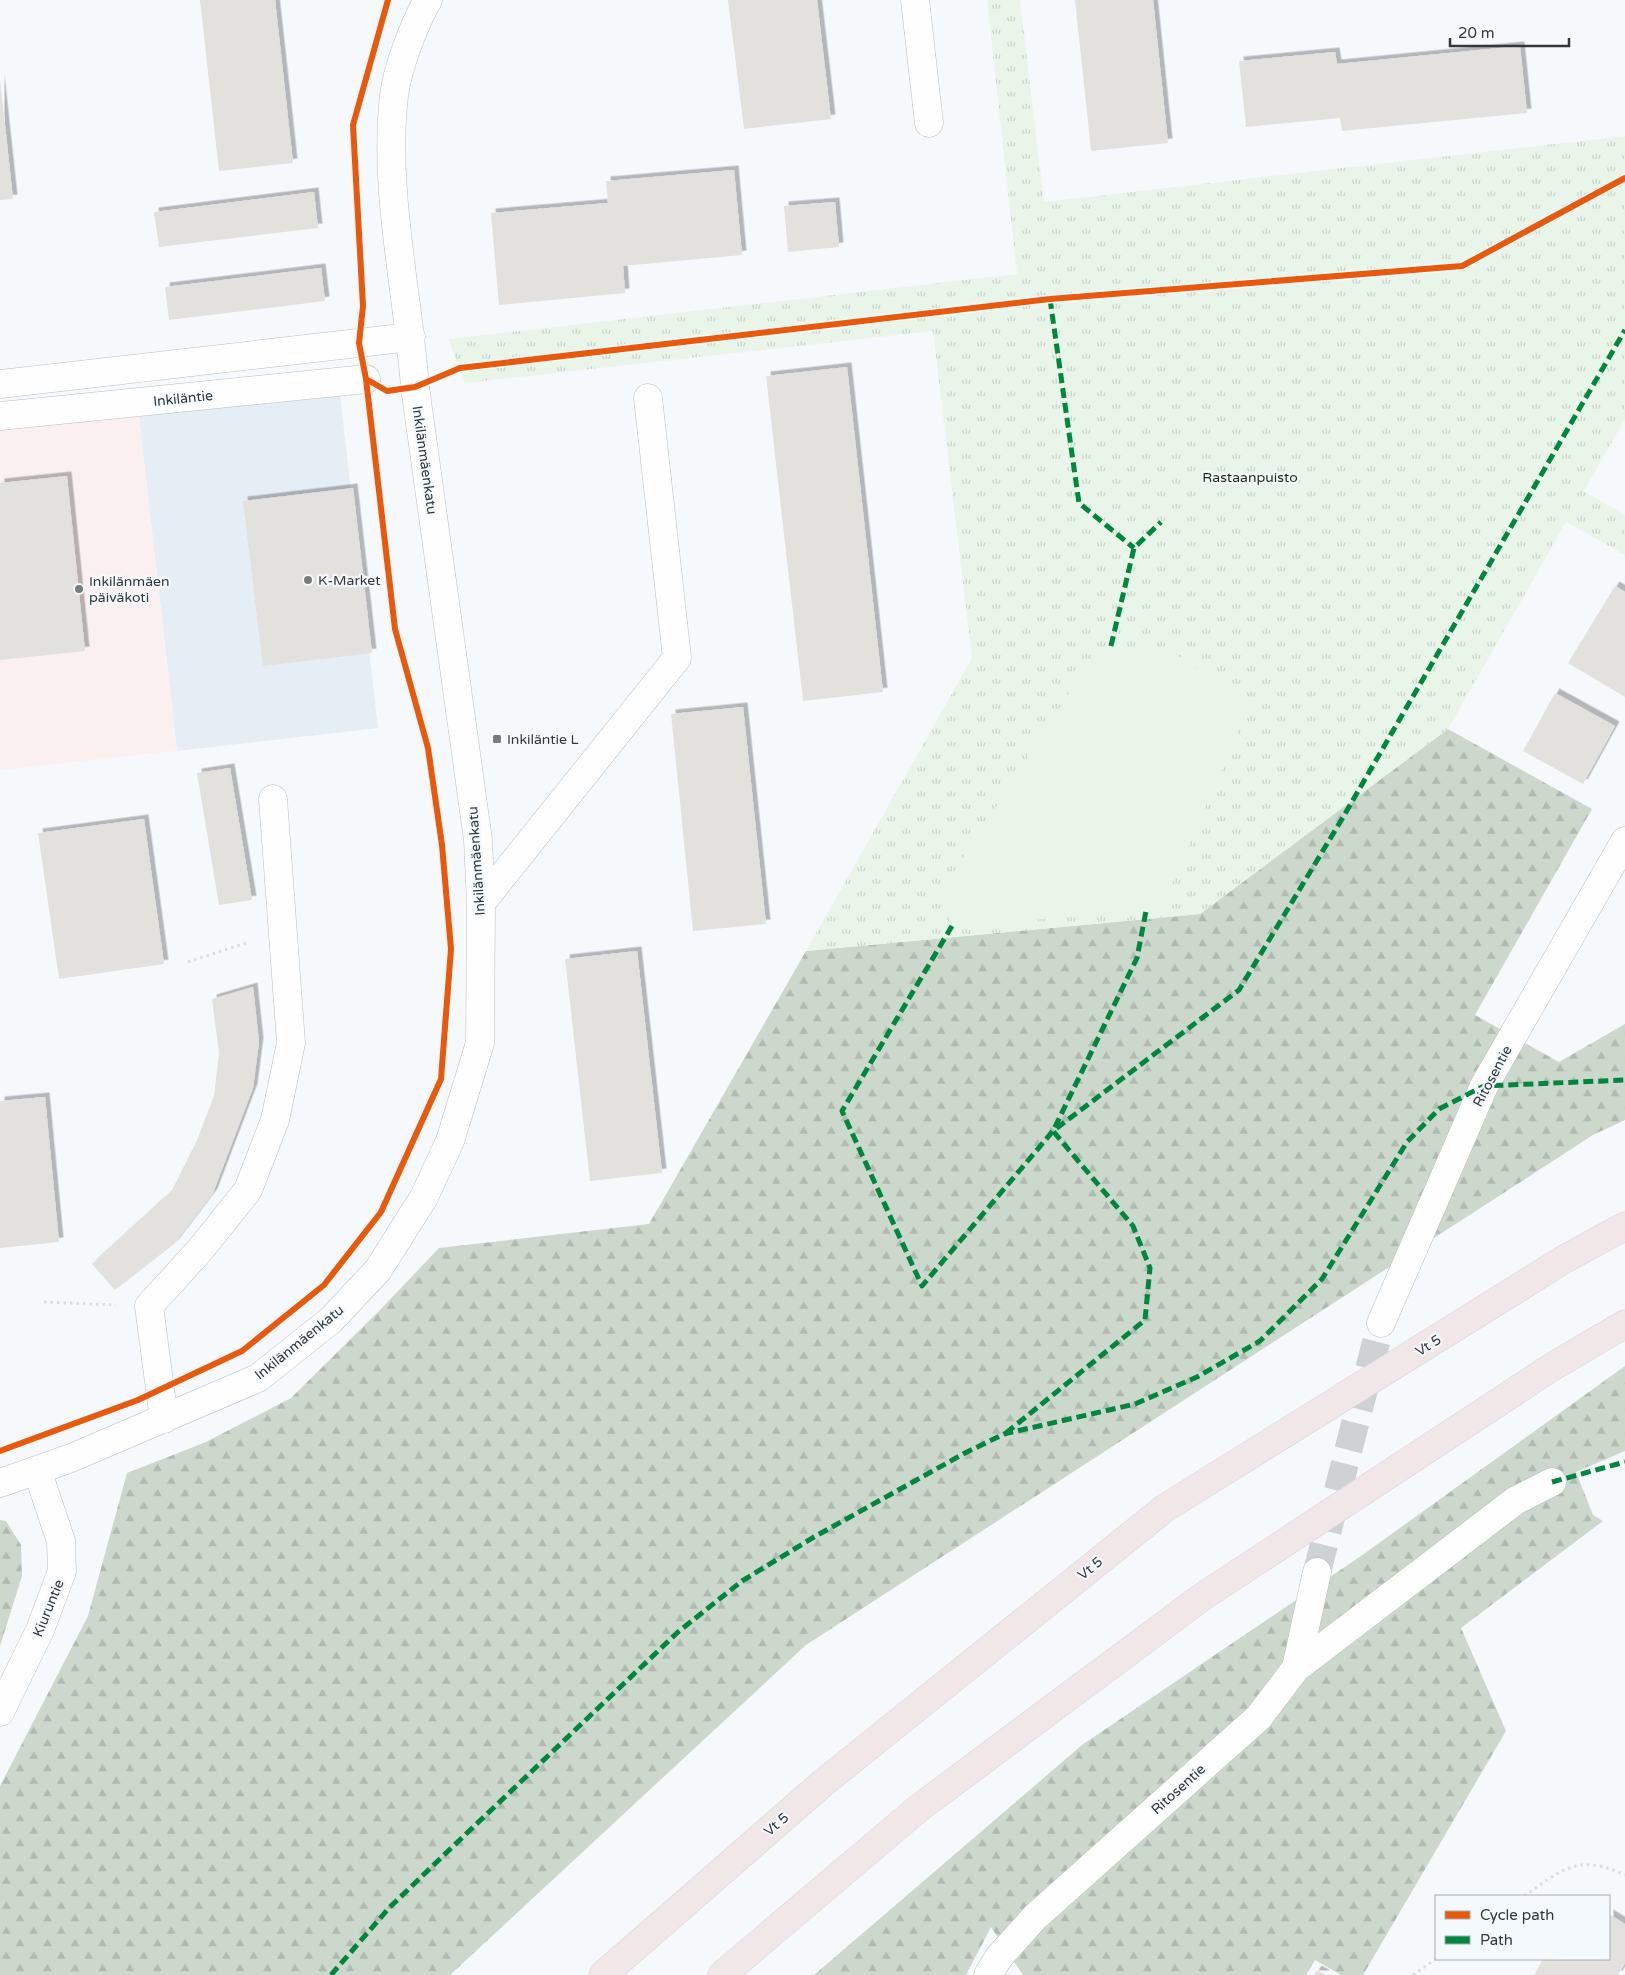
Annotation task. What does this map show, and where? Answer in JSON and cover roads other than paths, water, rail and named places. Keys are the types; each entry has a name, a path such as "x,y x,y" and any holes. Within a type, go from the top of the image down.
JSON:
{"highway":[{"name":"Vt 5","path":"603,1975 824,1783 1165,1508 1563,1260 1625,1226"},
{"path":"722,1975 919,1808 1202,1597 1552,1366 1625,1324"}],"street":[{"name":"Inkilänmäenkatu","path":"0,1483 164,1419 258,1378 331,1320 378,1270 424,1197 450,1141 480,1043 481,903 478,840 414,387 411,338 391,173 394,95 415,23 428,0"},
{"path":"916,0 929,123"},
{"path":"0,384 411,338"},
{"name":"Inkiläntie","path":"0,416 366,379"},
{"path":"481,903 677,658 648,398"},
{"path":"164,1419 148,1306 200,1250 248,1190 275,1120 292,1043 273,799"},
{"name":"Ritosentie","path":"1381,1323 1484,1086 1625,841"},
{"name":"Kiuruntie","path":"0,1712 40,1630 62,1571 61,1541 37,1470"},
{"path":"1296,1668 1515,1501 1552,1482"},
{"name":"Ritosentie","path":"988,1975 999,1957 1035,1917 1258,1717 1296,1668 1317,1572"}],"tunnel":[{"path":"1317,1572 1381,1323"}],"place":[{"name":"K-Market","path":"308,580"},
{"name":"Inkilänmäen päiväkoti","path":"79,589"},
{"name":"Inkiläntie L","path":"497,739"}],"park label":[{"name":"Rastaanpuisto","path":"1250,477"}]}
